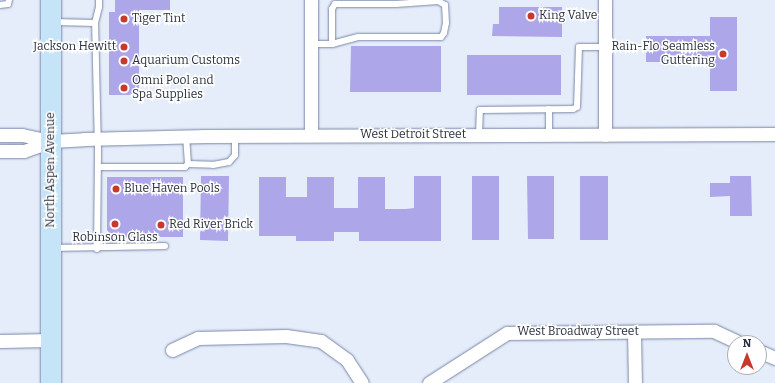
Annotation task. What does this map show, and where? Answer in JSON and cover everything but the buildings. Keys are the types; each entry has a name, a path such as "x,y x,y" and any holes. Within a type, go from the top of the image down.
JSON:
{"main road":[{"name":"North Aspen Avenue","path":"51,0 51,383"}],"street":[{"path":"311,0 311,136"},
{"path":"605,0 605,135"},
{"name":"West Detroit Street","path":"0,135 22,135 51,141 235,136 775,134"},
{"name":"West Detroit Street","path":"0,151 24,151 51,141"},
{"name":"West Broadway Street","path":"429,383 507,333 714,331 727,337"},
{"path":"634,332 635,383"},
{"path":"172,350 198,338 286,336 321,340 347,360 362,383"},
{"path":"0,341 51,340"}],"lane":[{"path":"0,4 8,4 9,0"},
{"path":"97,248 98,168 95,23 99,0"},
{"path":"311,44 332,44 358,37 441,37 444,33 446,23 445,5 438,1 396,4 335,4 332,9 332,44"},
{"path":"51,22 95,23"},
{"path":"479,135 480,110 573,109 577,106 579,47 604,47"},
{"path":"549,109 549,135"},
{"path":"98,168 185,166 188,164 213,165 229,162 235,155 235,136"},
{"path":"186,137 188,164"},
{"path":"51,248 165,246"}],"place":[{"name":"King Valve","path":"531,16"},
{"name":"Tiger Tint","path":"124,19"},
{"name":"Jackson Hewitt","path":"124,47"},
{"name":"Rain-Flo Seamless Guttering","path":"723,54"},
{"name":"Aquarium Customs","path":"124,61"},
{"name":"Omni Pool and Spa Supplies","path":"124,88"},
{"name":"Blue Haven Pools","path":"116,189"},
{"name":"Robinson Glass","path":"115,224"},
{"name":"Red River Brick","path":"161,225"}]}
